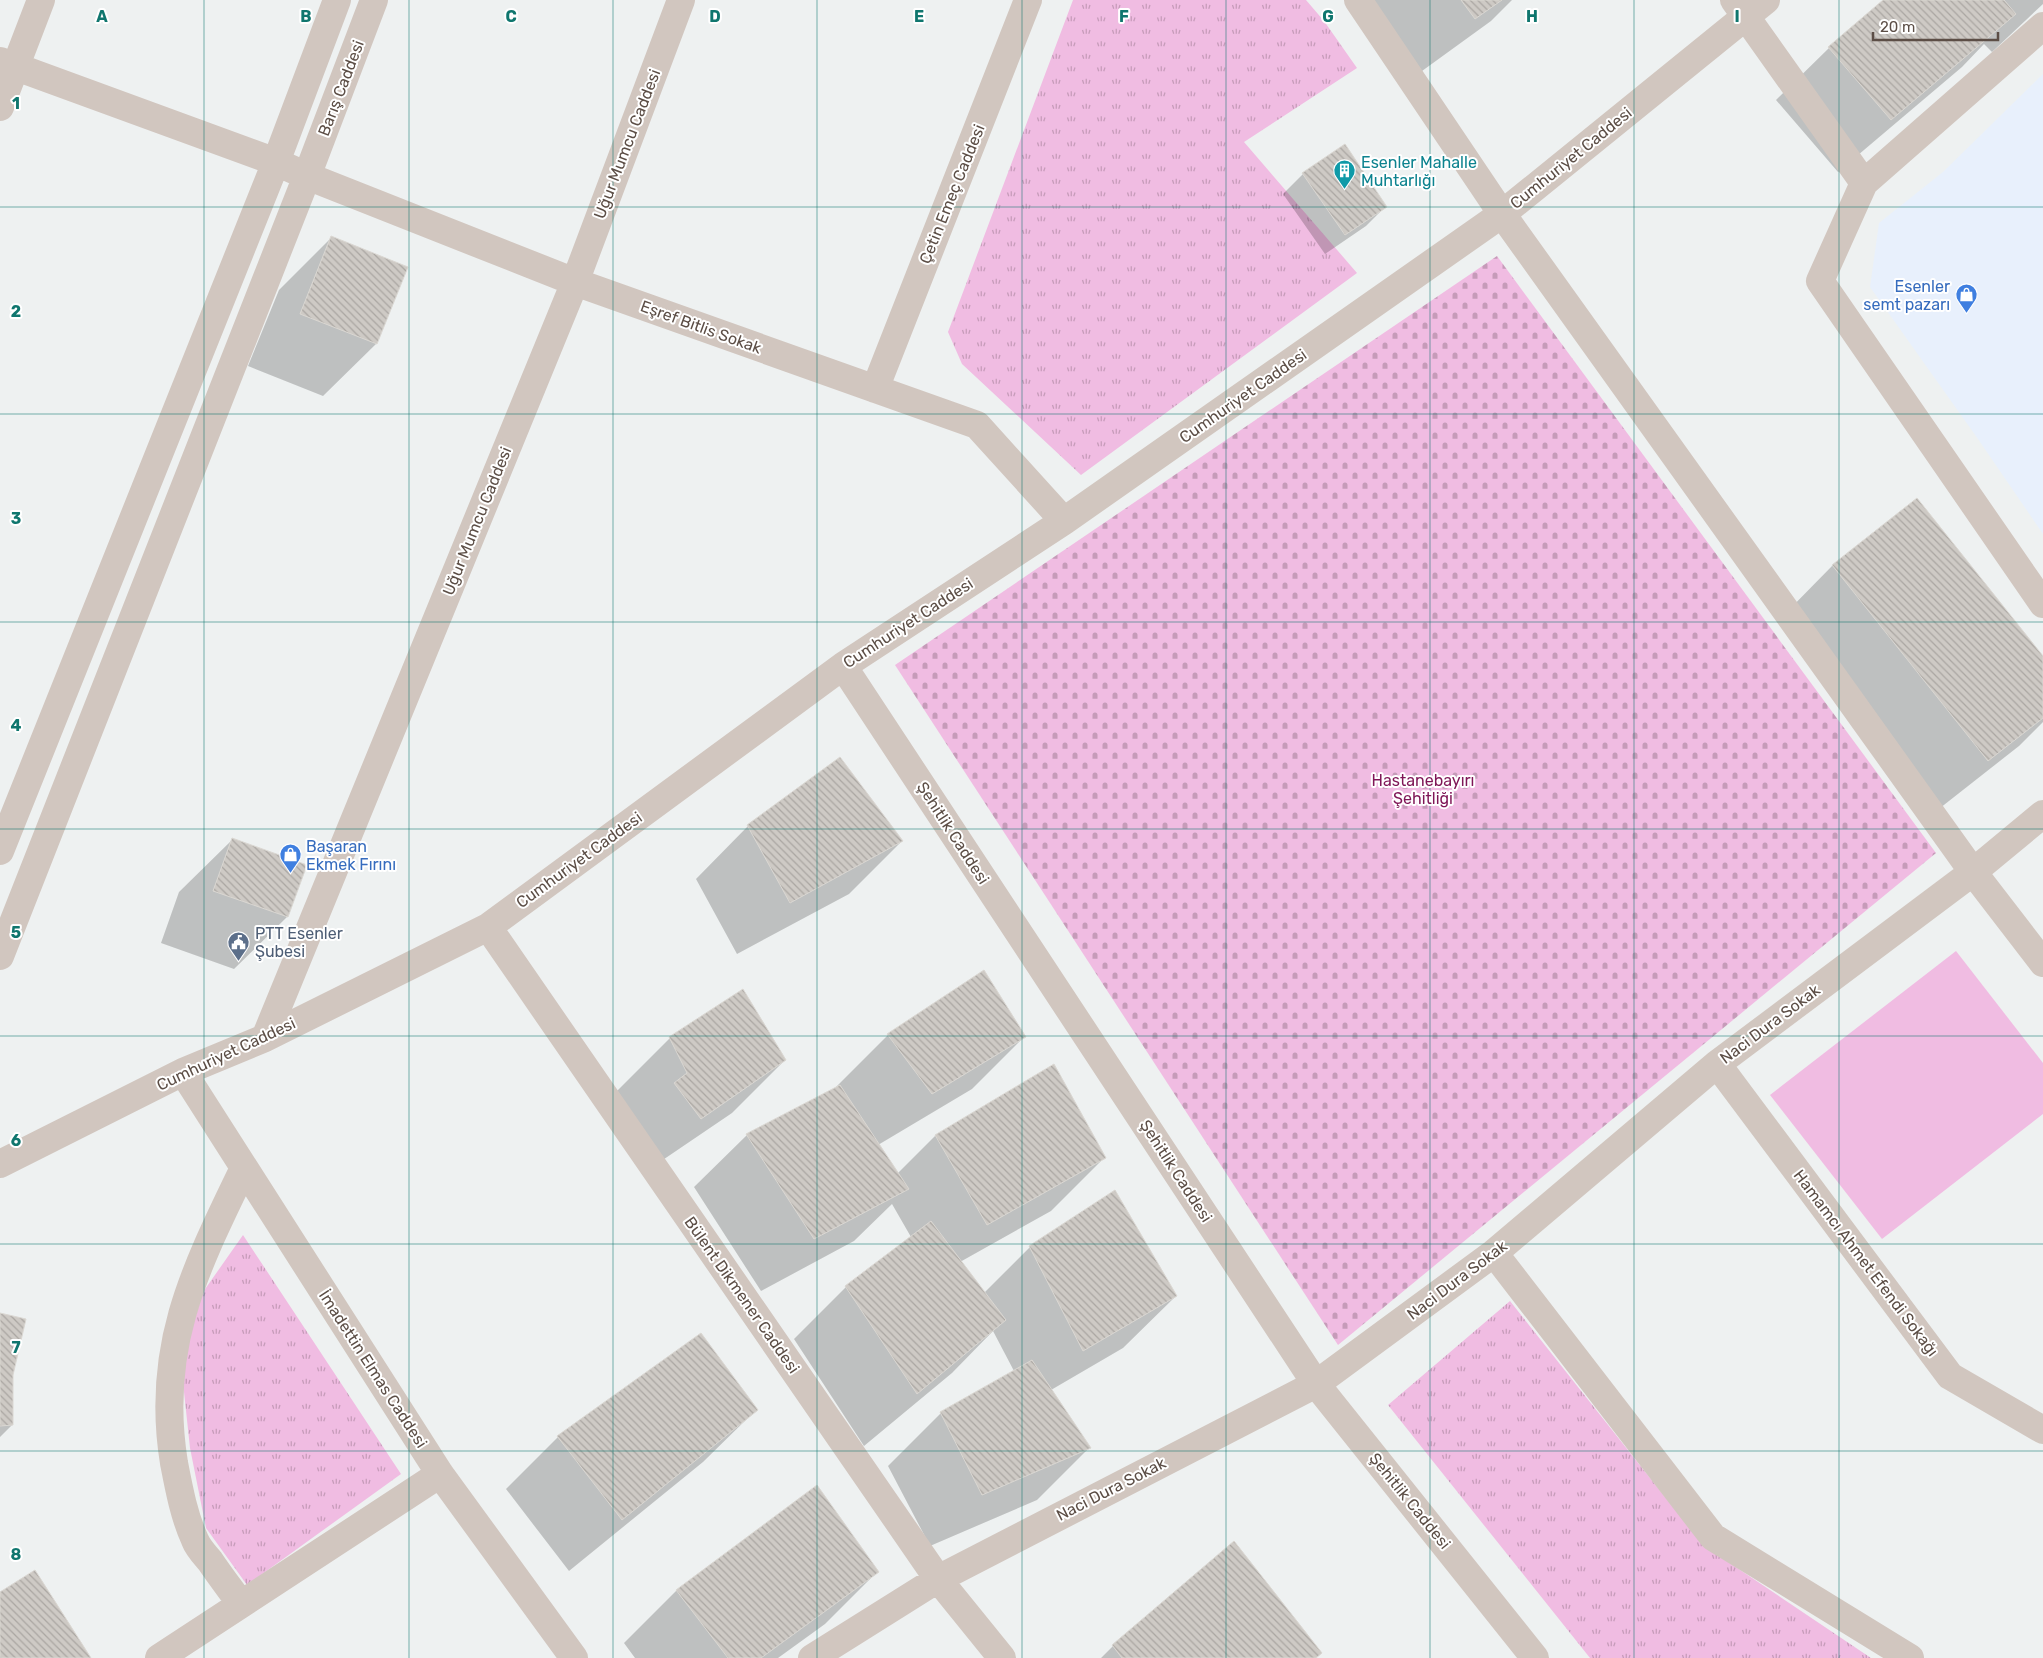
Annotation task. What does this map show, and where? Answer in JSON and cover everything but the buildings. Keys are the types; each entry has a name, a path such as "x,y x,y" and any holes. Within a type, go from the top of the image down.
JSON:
{"street":[{"path":"0,107 7,63 41,0"},
{"path":"0,851 276,162 337,0"},
{"name":"Barış Caddesi","path":"0,956 307,176 374,0"},
{"name":"Uğur Mumcu Caddesi","path":"265,1038 575,282 681,0"},
{"name":"Çetin Emeç Caddesi","path":"875,389 1028,0"},
{"path":"1358,0 1502,214 1973,872 2043,963"},
{"name":"Cumhuriyet Caddesi","path":"0,1164 183,1072 265,1038 488,927 843,666 1064,521 1502,214 1739,8 1766,0"},
{"path":"1739,8 1864,183"},
{"path":"2043,26 1864,183 1820,281 2043,604"},
{"name":"Eşref Bitlis Sokak","path":"7,63 276,162 575,282 977,425 1064,521"},
{"name":"Şehitlik Caddesi","path":"843,666 1316,1384 1535,1658"},
{"name":"Naci Dura Sokak","path":"812,1658 938,1579 1316,1384 1494,1253 1717,1064 1973,872 2043,814"},
{"name":"Bülent Dikmener Caddesi","path":"488,927 938,1579 1002,1658"},
{"name":"Hamamcı Ahmet Efendi Sokağı","path":"1717,1064 1950,1376 2043,1430"},
{"name":"İmadettin Elmas Caddesi","path":"183,1072 440,1474 574,1658"},
{"path":"241,1604 195,1542 178,1487 171,1442 168,1396 176,1340 188,1292 203,1253 244,1168"},
{"path":"1494,1253 1713,1537 1910,1658"},
{"path":"159,1658 440,1474"}],"shaded area":[{"name":"Esenler semt pazarı","path":"2043,74 2043,534 1870,287 1879,223 1943,172"}],"green space":[{"path":"1073,0 1306,0 1324,21 1357,68 1244,142 1357,273 1081,475 962,364 948,332"},
{"name":"Hastanebayırı Şehitliği","path":"1497,256 1936,853 1338,1345 895,665"},
{"path":"1956,951 2043,1063 2043,1114 1882,1239 1770,1095"},
{"path":"243,1235 401,1474 247,1585 206,1528 190,1448 181,1364 203,1292"},
{"path":"1510,1301 1703,1545 1871,1658 1590,1658 1388,1405"}],"place":[{"name":"Esenler Mahalle Muhtarlığı","path":"1345,190"},
{"name":"Esenler semt pazarı","path":"1966,314"},
{"name":"Başaran Ekmek Fırını","path":"290,874"},
{"name":"PTT Esenler Şubesi","path":"239,961"}]}
